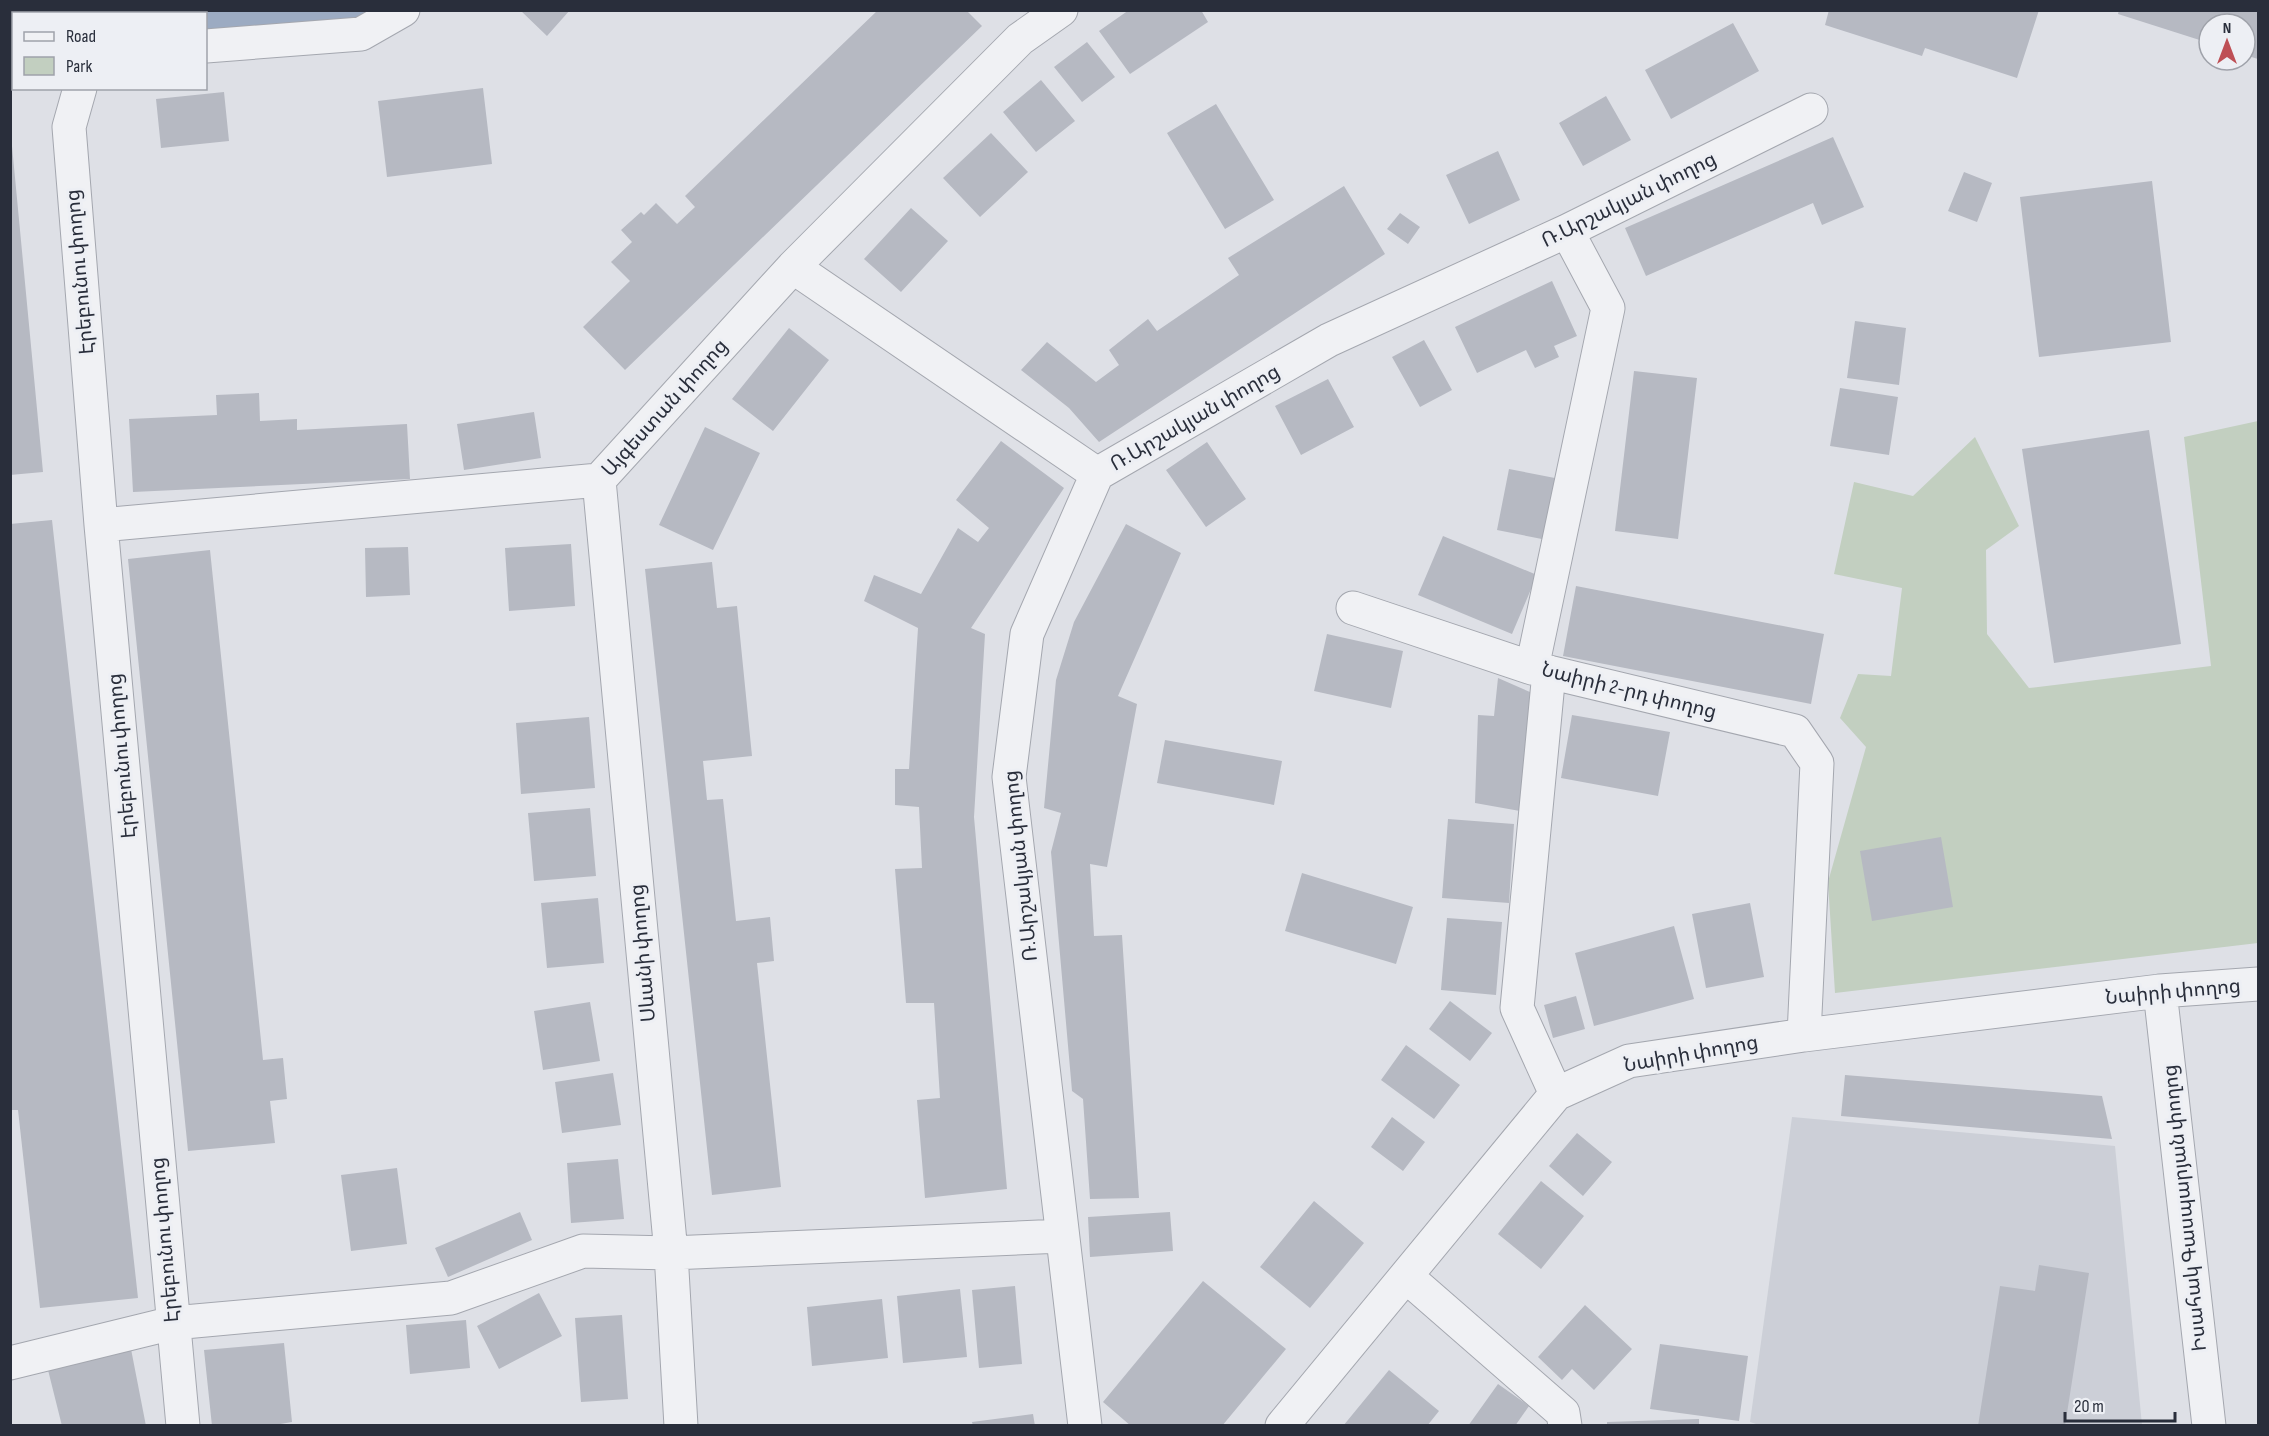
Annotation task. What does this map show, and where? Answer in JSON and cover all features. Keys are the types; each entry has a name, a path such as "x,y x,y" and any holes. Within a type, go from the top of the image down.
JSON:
{"street":[{"path":"207,46 361,34 403,10"},
{"name":"Այգեստան փողոց","path":"101,525 599,480 793,267 1020,39 1061,10"},
{"name":"Էրեբունու փողոց","path":"80,90 69,127 101,525 183,1425"},
{"name":"Ռ.Արշակյան փողոց","path":"1085,1425 1009,777 1028,634 1097,474 1329,340 1567,231 1811,110"},
{"name":"Նաիրի 2-րդ փողոց","path":"1567,231 1608,308 1540,670 1795,731 1817,763 1804,1035"},
{"path":"793,267 1097,474"},
{"name":"Սևանի փողոց","path":"599,480 671,1252 681,1425"},
{"path":"1353,608 1540,670 1517,1008 1556,1094"},
{"name":"Նաիրի փողոց","path":"1282,1425 1407,1277 1539,1111 1556,1094 1629,1061 1804,1035 2160,991 2259,984"},
{"name":"Իսահակ Գասպարյան փողոց","path":"2160,991 2209,1425"},
{"path":"10,1363 173,1323 451,1298 583,1251 671,1252 1062,1236"},
{"path":"1407,1277 1563,1413 1565,1425"}],"shaded area":[{"path":"1792,1117 2115,1146 2142,1425 1762,1426 1750,1422"}],"green space":[{"path":"2258,421 2258,943 1835,993 1828,882 1866,747 1840,718 1858,674 1891,676 1902,588 1834,574 1854,482 1913,496 1975,437 2019,526 1986,550 1987,634 2029,688 2211,666 2184,437"}],"building":[{"path":"520,10 570,10 547,36"},
{"path":"878,10 966,10 982,26 625,370 583,327 630,281 611,262 632,242 621,230 641,212 644,215 656,203 677,224 695,207 685,196"},
{"path":"1129,10 1201,10 1208,22 1130,74 1099,31"},
{"path":"1829,10 2039,10 2017,78 1925,48 1922,56 1825,25"},
{"path":"2119,10 2258,10 2258,59 2257,12 2197,12 2197,39 2118,14"},
{"path":"1733,23 1759,71 1671,119 1645,70"},
{"path":"1087,42 1115,77 1082,102 1054,67"},
{"path":"1041,80 1075,121 1036,152 1003,112"},
{"path":"483,88 492,164 387,177 378,101"},
{"path":"224,92 229,141 161,148 156,99"},
{"path":"1606,96 1631,140 1583,166 1559,123"},
{"path":"1216,104 1274,200 1225,229 1167,133"},
{"path":"10,125 43,472 10,475"},
{"path":"991,133 1028,172 980,217 943,178"},
{"path":"1833,137 1864,207 1822,225 1813,203 1646,276 1625,228"},
{"path":"1498,151 1520,200 1469,224 1446,175"},
{"path":"1964,172 1992,183 1977,222 1948,211"},
{"path":"2152,181 2171,342 2039,357 2020,197"},
{"path":"1344,186 1385,254 1099,442 1069,408 1021,370 1047,342 1096,382 1119,365 1109,350 1148,319 1157,331 1239,275 1228,258"},
{"path":"911,208 948,241 901,292 864,259"},
{"path":"1400,213 1420,227 1408,244 1387,229"},
{"path":"1552,281 1577,336 1554,346 1559,357 1535,368 1526,350 1477,373 1455,327"},
{"path":"1855,321 1906,328 1899,385 1847,378"},
{"path":"789,328 829,360 773,431 732,399"},
{"path":"1424,340 1452,390 1420,407 1392,357"},
{"path":"1634,371 1697,378 1678,539 1615,531"},
{"path":"1328,379 1354,427 1301,455 1275,406"},
{"path":"1840,388 1898,397 1889,455 1830,446"},
{"path":"259,393 260,421 297,419 297,430 407,424 410,479 133,492 129,419 217,415 216,395"},
{"path":"534,412 541,458 464,470 457,424"},
{"path":"705,427 760,453 713,550 659,525"},
{"path":"2149,430 2181,644 2054,663 2022,449"},
{"path":"1001,441 1064,488 971,628 985,634 974,817 1007,1189 925,1198 917,1100 940,1098 934,1003 906,1003 895,869 922,868 919,807 895,805 895,769 909,769 918,628 864,601 874,575 921,594 958,528 978,542 989,528 956,500"},
{"path":"1207,442 1246,499 1206,527 1166,470"},
{"path":"1509,469 1560,479 1547,540 1497,530"},
{"path":"52,520 138,1298 40,1308 18,1110 10,1110 10,524"},
{"path":"1126,524 1181,553 1118,696 1137,704 1107,867 1090,864 1094,936 1122,935 1139,1198 1090,1199 1083,1099 1072,1091 1051,852 1061,813 1044,808 1056,680 1074,622"},
{"path":"1443,536 1537,575 1512,634 1418,595"},
{"path":"571,544 575,606 509,611 505,548"},
{"path":"408,547 410,595 366,597 365,548"},
{"path":"210,550 263,1060 283,1058 287,1099 270,1101 275,1143 188,1151 128,559"},
{"path":"712,562 717,608 737,606 752,756 703,761 707,800 723,799 736,921 770,917 774,961 757,963 781,1187 712,1195 645,569"},
{"path":"1576,586 1824,634 1811,704 1563,656"},
{"path":"1327,634 1403,651 1391,708 1314,691"},
{"path":"1498,678 1530,692 1520,811 1475,803 1478,715 1494,716"},
{"path":"1572,715 1670,732 1658,796 1561,778"},
{"path":"589,717 595,788 521,794 516,723"},
{"path":"1165,740 1282,761 1274,805 1157,783"},
{"path":"590,808 596,876 534,881 528,813"},
{"path":"1448,819 1514,824 1509,903 1442,898"},
{"path":"1941,837 1953,907 1872,921 1860,851"},
{"path":"1302,873 1413,907 1396,964 1285,931"},
{"path":"598,898 604,963 547,968 541,903"},
{"path":"1750,903 1764,977 1706,988 1692,914"},
{"path":"1447,918 1502,922 1496,995 1441,990"},
{"path":"1674,926 1694,999 1594,1026 1575,953"},
{"path":"1576,996 1585,1029 1553,1038 1544,1005"},
{"path":"1450,1001 1492,1033 1470,1061 1429,1029"},
{"path":"590,1002 600,1061 543,1070 534,1011"},
{"path":"1406,1045 1460,1085 1434,1119 1381,1080"},
{"path":"613,1073 621,1125 562,1133 555,1082"},
{"path":"1845,1075 2102,1096 2112,1139 1841,1116"},
{"path":"1392,1117 1425,1142 1403,1171 1371,1147"},
{"path":"1577,1133 1612,1162 1583,1196 1549,1166"},
{"path":"618,1159 624,1219 571,1223 567,1163"},
{"path":"397,1168 407,1244 351,1251 341,1175"},
{"path":"1541,1181 1584,1216 1541,1269 1498,1234"},
{"path":"1314,1201 1364,1243 1310,1308 1260,1267"},
{"path":"520,1212 532,1240 448,1277 435,1248"},
{"path":"1170,1212 1173,1251 1090,1257 1088,1217"},
{"path":"2039,1265 2089,1273 2065,1426 1978,1426 2000,1286 2035,1291"},
{"path":"1203,1281 1286,1349 1222,1426 1131,1426 1103,1402"},
{"path":"1015,1286 1022,1364 979,1368 972,1290"},
{"path":"960,1289 967,1357 903,1363 897,1296"},
{"path":"539,1293 562,1336 499,1369 477,1326"},
{"path":"882,1299 888,1358 812,1366 807,1307"},
{"path":"1585,1305 1632,1349 1594,1390 1572,1369 1562,1380 1538,1357"},
{"path":"622,1315 628,1399 581,1402 575,1318"},
{"path":"466,1320 470,1368 410,1374 406,1325"},
{"path":"284,1343 292,1422 269,1426 212,1426 204,1350"},
{"path":"1660,1344 1748,1356 1739,1421 1650,1409"},
{"path":"131,1349 146,1426 62,1426 48,1370"},
{"path":"1389,1370 1439,1411 1427,1426 1343,1426"},
{"path":"1498,1384 1529,1406 1515,1426 1468,1426"},
{"path":"1033,1414 1035,1426 973,1426 972,1422"},
{"path":"1699,1419 1699,1426 1607,1426 1607,1422"}],"waterway":[{"path":"207,22 327,21 348,10"}]}
